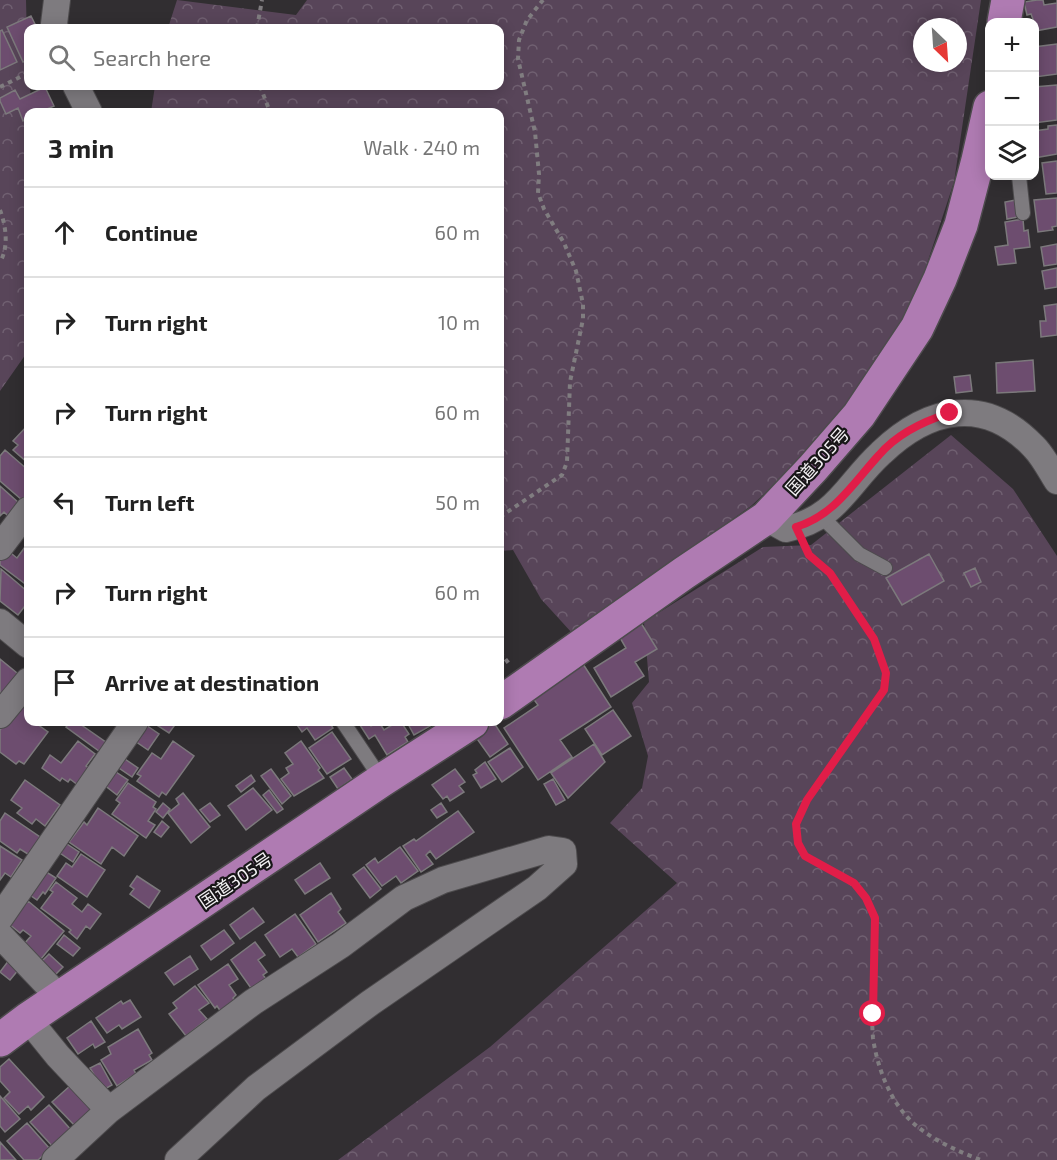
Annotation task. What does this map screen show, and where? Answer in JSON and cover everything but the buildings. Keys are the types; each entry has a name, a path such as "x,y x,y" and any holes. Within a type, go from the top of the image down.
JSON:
{"highway":[{"path":"1005,18 1008,0"},
{"name":"国道305号","path":"504,700 684,573 781,522 859,415 917,328 940,279 961,225 985,126"},
{"name":"国道305号","path":"0,1040 382,780 466,726"}],"street":[{"path":"54,24 57,0"},
{"path":"78,90 87,108"},
{"path":"781,522 809,523 821,516 880,453 905,433 929,420 950,413 969,412 986,415 1018,432 1035,448 1057,481"},
{"path":"0,547 24,515"},
{"path":"0,622 24,642"},
{"path":"0,715 24,686"},
{"path":"0,918 132,726"},
{"path":"55,1160 109,1110 253,1002 341,945 404,898 443,880 549,849 563,851 564,864 537,888 370,1003 266,1081 178,1160"},
{"path":"0,935 60,998"},
{"path":"28,1019 57,1056 109,1110"}],"lane":[{"path":"1019,180 1023,213"},
{"path":"821,516 860,554 885,568"},
{"path":"346,726 382,780"}],"path":[{"path":"258,24 262,0"},
{"path":"504,515 562,476 567,462 570,382 583,320 583,304 576,271 538,193 539,174 535,132 518,59 519,40 527,20 543,0"},
{"path":"0,87 24,75"},
{"path":"262,90 268,108"},
{"path":"0,210 6,245 0,262"},
{"path":"781,522 809,555 830,573 874,639 886,673 884,690 807,800 796,824 798,843 805,856 854,883 866,898 875,918 873,1038 880,1071 894,1097 910,1120 930,1135 981,1160"}],"green space":[{"path":"0,0 26,0 24,90 30,90 32,108 24,108 24,357 0,391"},
{"path":"177,0 296,15 307,0 981,0 954,182 908,321 813,449 751,506 572,633 541,599 513,550 504,551 504,108 152,108 154,90 504,90 504,24 169,24"},
{"path":"951,435 1013,489 1057,556 1057,1160 338,1160 490,1047 677,883 610,823 642,788 648,756 632,703 649,682 644,622 763,547 811,545"}],"route":[{"path":"873,1014 875,918 866,898 854,883 805,856 798,843 796,824 807,800 884,690 886,673 874,639 830,573 809,555 796,527 821,516 835,504 880,453 905,433 929,420 950,413"}]}
